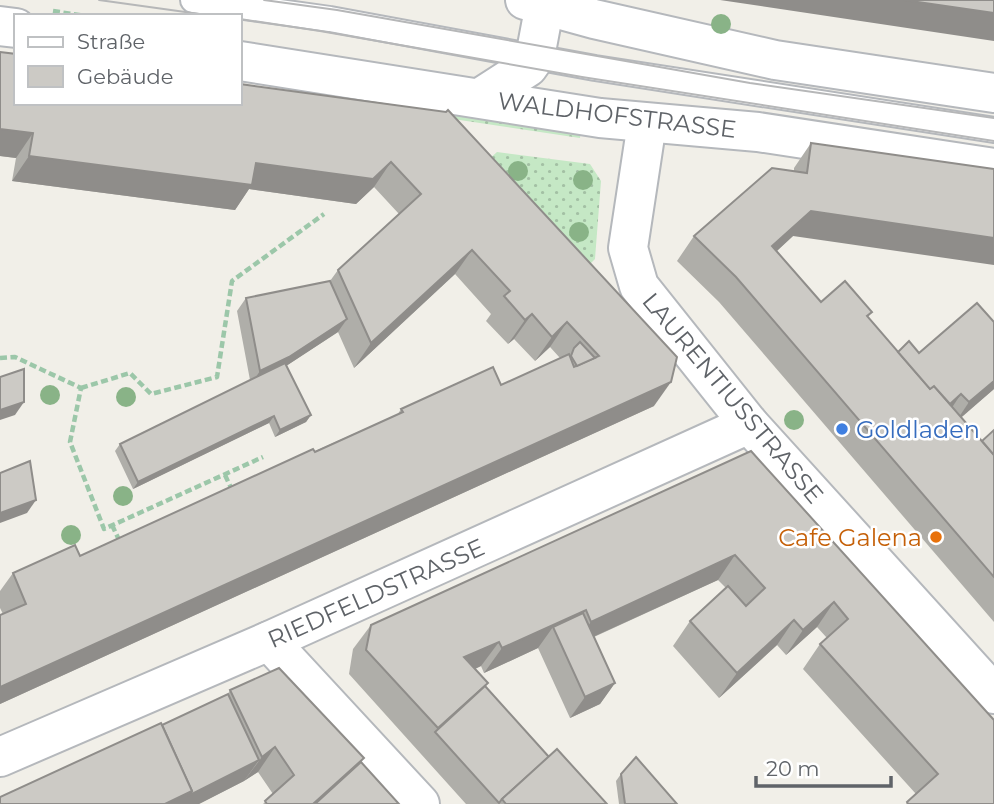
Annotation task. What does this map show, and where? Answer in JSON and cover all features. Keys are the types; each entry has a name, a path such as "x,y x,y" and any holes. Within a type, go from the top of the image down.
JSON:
{"street":[{"path":"480,98 528,67 535,57 538,1 594,19 775,60 994,93"},
{"name":"WALDHOFSTRASSE","path":"242,61 647,123 758,132 994,168"},
{"name":"LAURENTIUSSTRASSE","path":"647,123 628,248 639,286 749,424 994,694"},
{"name":"RIEDFELDSTRASSE","path":"0,757 269,641 749,424"},
{"path":"269,641 420,804"}],"lane":[{"path":"193,0 330,19 535,57 994,130"}],"path":[{"path":"0,358 15,357 81,388 130,373 151,394 217,377 232,281 324,214"},
{"path":"81,388 70,442 104,529 263,457"},
{"path":"225,475 237,500"},
{"path":"113,525 124,552"}],"green space":[{"path":"349,86 582,124 580,138 346,103"},
{"path":"497,152 590,164 601,181 595,259 585,269 487,161"}],"building":[{"path":"904,0 994,0 994,13"},
{"path":"0,52 14,54 14,105 242,105 242,84 446,112 448,110 677,357 671,382 0,687 0,615 26,604 13,573 75,545 80,556 313,449 315,452 403,412 401,409 493,367 501,385 569,354 574,367 599,356 567,322 552,337 532,314 525,320 504,296 510,291 472,250 371,343 338,270 421,194 391,162 373,179 256,163 252,185 29,156 33,133 0,129"},
{"path":"811,143 994,169 994,238 811,211 772,246 821,302 845,281 872,312 867,316 930,389 934,386 994,455 994,577 736,277 694,236 772,168 807,173"},
{"path":"330,281 347,319 289,357 260,371 246,298"},
{"path":"977,303 994,322 994,381 969,402 961,394 950,404 934,386 930,389 898,352 909,341 919,353"},
{"path":"580,342 595,358 577,366 571,356"},
{"path":"285,363 311,415 280,430 274,416 138,482 120,444"},
{"path":"24,369 24,402 0,410 0,377"},
{"path":"994,430 994,455 982,441"},
{"path":"751,451 994,720 994,804 908,804 907,802 938,774 820,644 848,619 834,602 803,630 794,620 737,673 690,621 728,586 746,606 765,588 735,555 591,622 586,610 502,648 499,642 464,657 488,683 438,728 366,650 371,625"},
{"path":"30,461 36,500 0,513 0,473"},
{"path":"583,613 615,683 585,697 553,627"},
{"path":"279,668 364,758 313,804 267,804 265,801 294,775 275,747 262,757 230,690"},
{"path":"485,686 549,757 499,803 435,732"},
{"path":"228,694 259,760 190,795 192,791 162,725"},
{"path":"161,723 192,791 165,804 0,804 0,797"},
{"path":"557,749 607,804 506,804 502,799"},
{"path":"636,757 677,804 625,804 621,774"},
{"path":"361,762 399,804 315,804"}],"tram line":[{"path":"99,0 200,14"},
{"path":"264,0 337,10 750,83 994,118"},
{"path":"242,19 582,77 994,141"}],"place":[{"name":"Goldladen","path":"842,429"},
{"name":"Cafe Galena","path":"936,537"}]}
